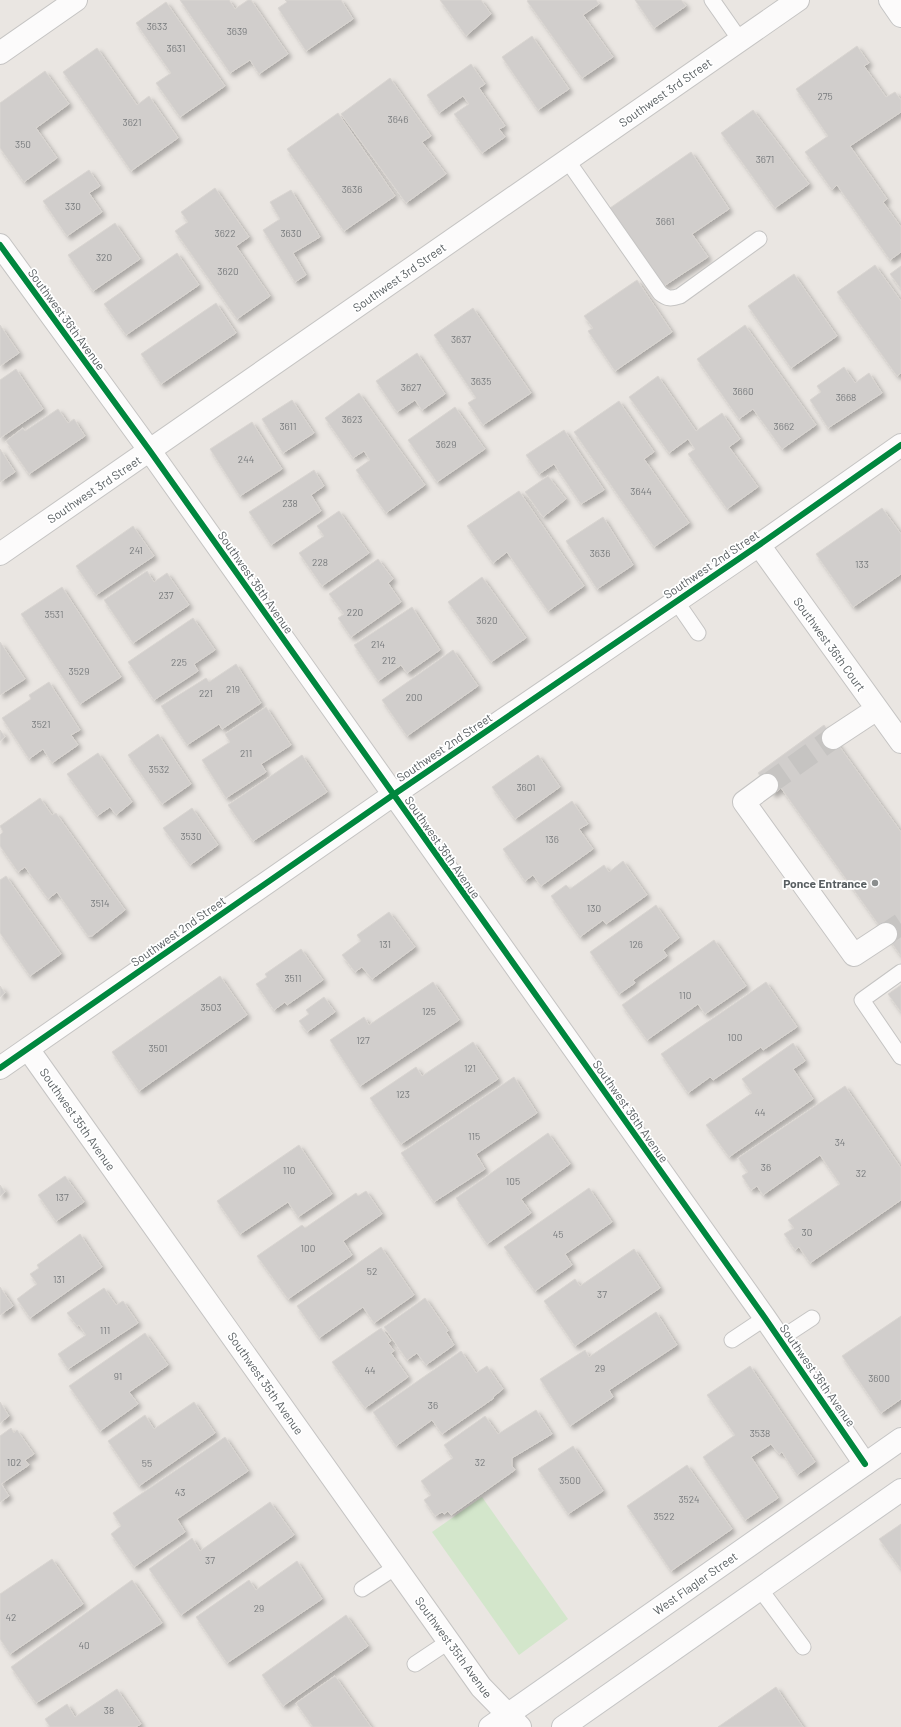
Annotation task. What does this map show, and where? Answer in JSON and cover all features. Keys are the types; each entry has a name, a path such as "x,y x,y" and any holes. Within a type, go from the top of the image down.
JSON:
{"street":[{"path":"0,53 76,0"},
{"name":"Southwest 3rd Street","path":"0,554 798,0"},
{"path":"890,0 901,16"},
{"name":"Southwest 36th Avenue","path":"0,245 150,451 780,1339 865,1464"},
{"name":"Southwest 2nd Street","path":"0,1068 393,795 676,601 759,546 901,445"},
{"name":"Southwest 36th Court","path":"759,546 901,742"},
{"path":"833,738 877,709"},
{"path":"767,785 744,802 854,955 886,934"},
{"name":"Southwest 35th Avenue","path":"28,1049 481,1687 505,1723"},
{"name":"West Flagler Street","path":"505,1723 901,1439"},
{"path":"563,1727 901,1490"}],"lane":[{"path":"712,0 740,40"},
{"path":"567,160 660,293 666,298 671,299 680,296 759,239"},
{"path":"676,601 698,633"},
{"path":"900,1054 862,1000 901,972"},
{"path":"732,1340 765,1318"},
{"path":"780,1339 812,1318"},
{"path":"362,1589 396,1567"},
{"path":"760,1589 803,1648"},
{"path":"415,1664 448,1642"}],"green space":[{"path":"482,1497 568,1619 519,1655 432,1532"}],"building":[{"path":"180,0 229,0 235,9 248,0 251,0 288,54 259,74 250,60 230,73"},
{"path":"285,0 341,0 353,19 306,51 278,8 287,2"},
{"path":"440,0 481,0 491,14 466,36"},
{"path":"596,0 599,4 583,15 613,57 582,78 527,1"},
{"path":"635,0 681,0 686,6 654,28"},
{"path":"166,2 225,86 180,117 156,83 171,73 136,23"},
{"path":"532,36 569,89 538,110 502,57"},
{"path":"857,46 869,63 864,66 886,97 895,92 901,100 901,112 850,146 887,199 883,202 901,227 901,252 890,260 837,185 832,190 805,152 828,136 796,89"},
{"path":"97,48 137,105 149,96 178,138 131,171 63,72"},
{"path":"471,64 485,84 479,88 505,126 499,129 505,137 482,153 454,114 469,104 463,96 439,113 427,95"},
{"path":"45,71 69,104 36,128 57,158 24,182 0,148 0,103"},
{"path":"390,78 431,136 422,142 446,174 406,203 341,114"},
{"path":"753,110 809,184 775,208 721,133"},
{"path":"338,113 395,196 344,231 287,149"},
{"path":"691,152 729,209 692,234 708,257 664,286 610,208"},
{"path":"89,170 100,186 89,193 102,212 67,236 43,201"},
{"path":"215,188 249,237 236,246 270,296 237,319 175,231 188,222 181,212"},
{"path":"291,190 320,237 293,253 306,275 295,282 263,230 280,219 270,202"},
{"path":"115,223 140,259 93,291 68,255"},
{"path":"177,253 199,285 126,335 104,304"},
{"path":"875,265 901,301 901,373 897,376 837,292"},
{"path":"901,266 901,289 890,274"},
{"path":"794,274 837,336 791,368 748,306"},
{"path":"637,280 672,332 615,371 588,331 593,328 584,316"},
{"path":"216,303 236,333 161,384 141,354"},
{"path":"473,308 531,393 483,425 468,403 476,398 434,335"},
{"path":"0,325 19,353 0,366"},
{"path":"745,325 816,425 782,449 753,409 739,419 697,359"},
{"path":"417,353 445,394 422,410 415,400 397,412 376,381"},
{"path":"844,367 855,383 869,373 882,393 828,428 810,400 821,392 817,386"},
{"path":"16,369 43,409 0,438 0,380"},
{"path":"658,376 696,431 722,413 740,439 729,447 758,487 727,509 688,454 695,449 688,439 669,453 629,397"},
{"path":"359,393 425,485 386,513 356,470 370,460 364,451 353,458 325,418"},
{"path":"292,400 314,433 283,453 262,419"},
{"path":"619,401 654,452 644,459 689,523 654,547 574,432"},
{"path":"455,407 485,449 437,482 408,440"},
{"path":"58,409 68,423 74,419 85,436 29,474 6,441 23,428 25,431"},
{"path":"252,422 282,469 240,496 210,449"},
{"path":"564,430 604,490 581,504 554,464 539,474 526,455"},
{"path":"0,449 15,472 0,482"},
{"path":"314,470 324,486 311,495 321,511 271,545 249,512"},
{"path":"548,476 566,499 543,517 525,492"},
{"path":"519,491 584,586 548,611 507,552 493,563 467,526"},
{"path":"882,508 901,534 901,574 853,607 816,554"},
{"path":"339,511 369,553 322,586 299,553 324,536 317,526"},
{"path":"603,517 633,565 597,589 566,541"},
{"path":"133,526 154,556 96,595 76,566"},
{"path":"378,559 393,579 388,583 401,602 351,637 338,618 344,614 329,594"},
{"path":"147,571 154,582 167,573 189,605 133,643 104,600"},
{"path":"482,577 526,638 491,662 448,602"},
{"path":"62,587 121,677 80,704 21,614"},
{"path":"412,607 440,650 407,673 401,665 378,681 354,645"},
{"path":"193,618 215,650 194,664 198,671 154,700 128,662"},
{"path":"0,642 25,679 0,695"},
{"path":"453,650 478,686 407,736 382,700"},
{"path":"236,664 261,703 222,729 219,724 187,745 161,706 206,678 209,682"},
{"path":"49,682 80,730 71,735 78,745 52,763 43,749 29,759 2,718 31,699 29,695"},
{"path":"266,707 291,745 261,764 266,772 226,798 202,760 230,742 225,734"},
{"name":"Ponce Entrance","path":"824,725 901,832 901,956 781,788 773,794 758,773"},
{"path":"0,730 5,737 0,741"},
{"path":"158,734 191,784 162,804 128,755"},
{"path":"98,753 132,802 116,815 110,807 97,816 67,774"},
{"path":"302,755 327,792 253,841 228,805"},
{"path":"538,755 560,787 515,819 492,787"},
{"path":"40,798 52,815 56,813 125,910 92,936 88,936 57,892 48,899 25,867 18,872 0,846 0,835 3,832 0,826"},
{"path":"572,801 588,824 579,829 593,849 541,886 533,875 525,881 503,849"},
{"path":"192,808 218,845 190,865 163,828"},
{"path":"623,861 647,895 606,924 603,920 580,937 551,896 566,885 570,889 604,865 609,872"},
{"path":"6,876 61,954 30,976 0,933 0,880"},
{"path":"656,905 679,938 663,950 667,956 633,980 635,983 619,994 590,952"},
{"path":"389,912 415,947 372,979 362,967 355,972 342,955 361,941 357,935"},
{"path":"714,940 746,986 705,1014 698,1004 647,1040 622,1005"},
{"path":"301,949 323,980 287,1005 285,1002 274,1010 256,984 267,977 265,974"},
{"path":"220,976 247,1015 139,1091 112,1052"},
{"path":"433,982 459,1020 360,1086 330,1040 364,1017 369,1025"},
{"path":"766,982 797,1027 763,1050 761,1047 713,1080 710,1077 688,1093 661,1054"},
{"path":"901,985 901,1012 888,994"},
{"path":"0,986 5,993 0,997"},
{"path":"324,997 335,1012 307,1032 299,1021 309,1014 306,1010"},
{"path":"473,1042 498,1079 401,1144 370,1098 416,1067 422,1076"},
{"path":"793,1043 805,1061 793,1069 813,1099 729,1157 706,1125 752,1093 742,1079"},
{"path":"514,1077 537,1113 476,1154 485,1169 434,1202 401,1153"},
{"path":"845,1086 901,1168 901,1200 810,1263 799,1247 795,1250 784,1234 794,1228 788,1220 840,1184 820,1155 763,1195 757,1186 751,1190 742,1176 748,1172 738,1158"},
{"path":"548,1133 570,1164 521,1199 531,1213 487,1244 456,1198"},
{"path":"299,1145 332,1194 298,1217 288,1202 240,1234 217,1201"},
{"path":"65,1176 84,1202 56,1221 38,1195"},
{"path":"0,1185 5,1192 0,1196"},
{"path":"589,1188 612,1222 565,1254 572,1265 535,1291 504,1247"},
{"path":"366,1191 382,1214 343,1241 352,1255 288,1299 257,1256 302,1225 305,1228 356,1193 358,1196"},
{"path":"80,1234 102,1267 30,1318 17,1299 37,1284 30,1274 39,1268 37,1265"},
{"path":"381,1247 414,1295 374,1323 363,1307 319,1338 297,1306"},
{"path":"634,1249 660,1288 575,1346 544,1301 575,1279 580,1286"},
{"path":"0,1287 13,1306 0,1315"},
{"path":"104,1288 116,1305 123,1301 138,1323 68,1369 58,1354 86,1335 79,1325 77,1326 67,1313"},
{"path":"425,1298 448,1331 446,1332 454,1345 426,1365 417,1353 407,1360 384,1327"},
{"path":"656,1312 677,1345 609,1390 613,1397 570,1426 540,1379 585,1350 589,1357"},
{"path":"901,1316 901,1399 881,1413 842,1356"},
{"path":"381,1328 391,1341 388,1343 394,1351 391,1353 408,1377 365,1408 332,1362"},
{"path":"145,1333 168,1365 129,1392 138,1404 100,1431 69,1386"},
{"path":"461,1351 476,1373 487,1366 503,1389 493,1397 494,1398 442,1434 432,1420 396,1446 373,1412"},
{"path":"750,1366 815,1462 797,1475 782,1452 779,1454 771,1444 751,1457 778,1498 745,1520 703,1457 735,1435 707,1395"},
{"path":"0,1402 9,1416 0,1423"},
{"path":"194,1402 215,1433 139,1486 108,1441 145,1415 154,1429"},
{"path":"536,1410 552,1434 512,1458 512,1466 515,1470 451,1515 448,1511 444,1514 442,1512 435,1516 424,1500 431,1495 421,1481 453,1458 444,1445 485,1416 498,1434"},
{"path":"11,1428 14,1433 17,1430 34,1454 25,1460 29,1465 1,1484 9,1496 0,1502 0,1436"},
{"path":"225,1437 248,1471 177,1519 185,1532 134,1567 111,1534 121,1526 113,1513"},
{"path":"573,1446 603,1491 568,1514 538,1469"},
{"path":"687,1465 732,1529 671,1571 627,1506"},
{"path":"270,1502 294,1535 181,1615 149,1569 192,1538 200,1551"},
{"path":"901,1524 901,1569 879,1539"},
{"path":"52,1559 83,1604 10,1654 0,1639 0,1594"},
{"path":"297,1561 322,1599 227,1663 196,1617 249,1580 256,1590"},
{"path":"132,1580 162,1623 36,1703 11,1667"},
{"path":"346,1615 368,1646 283,1706 262,1675"},
{"path":"335,1676 371,1727 313,1727 296,1703"},
{"path":"776,1687 803,1727 718,1727"},
{"path":"117,1689 141,1724 136,1727 50,1727 45,1719 67,1704 75,1717"}],"tunnel":[{"path":"767,785 833,738"},
{"path":"886,934 901,924"}],"cycle path":[{"path":"0,245 150,451 765,1318 865,1464"},
{"path":"0,1068 393,795 759,545 901,445"}],"place":[{"name":"Ponce Entrance","path":"875,883"}]}
